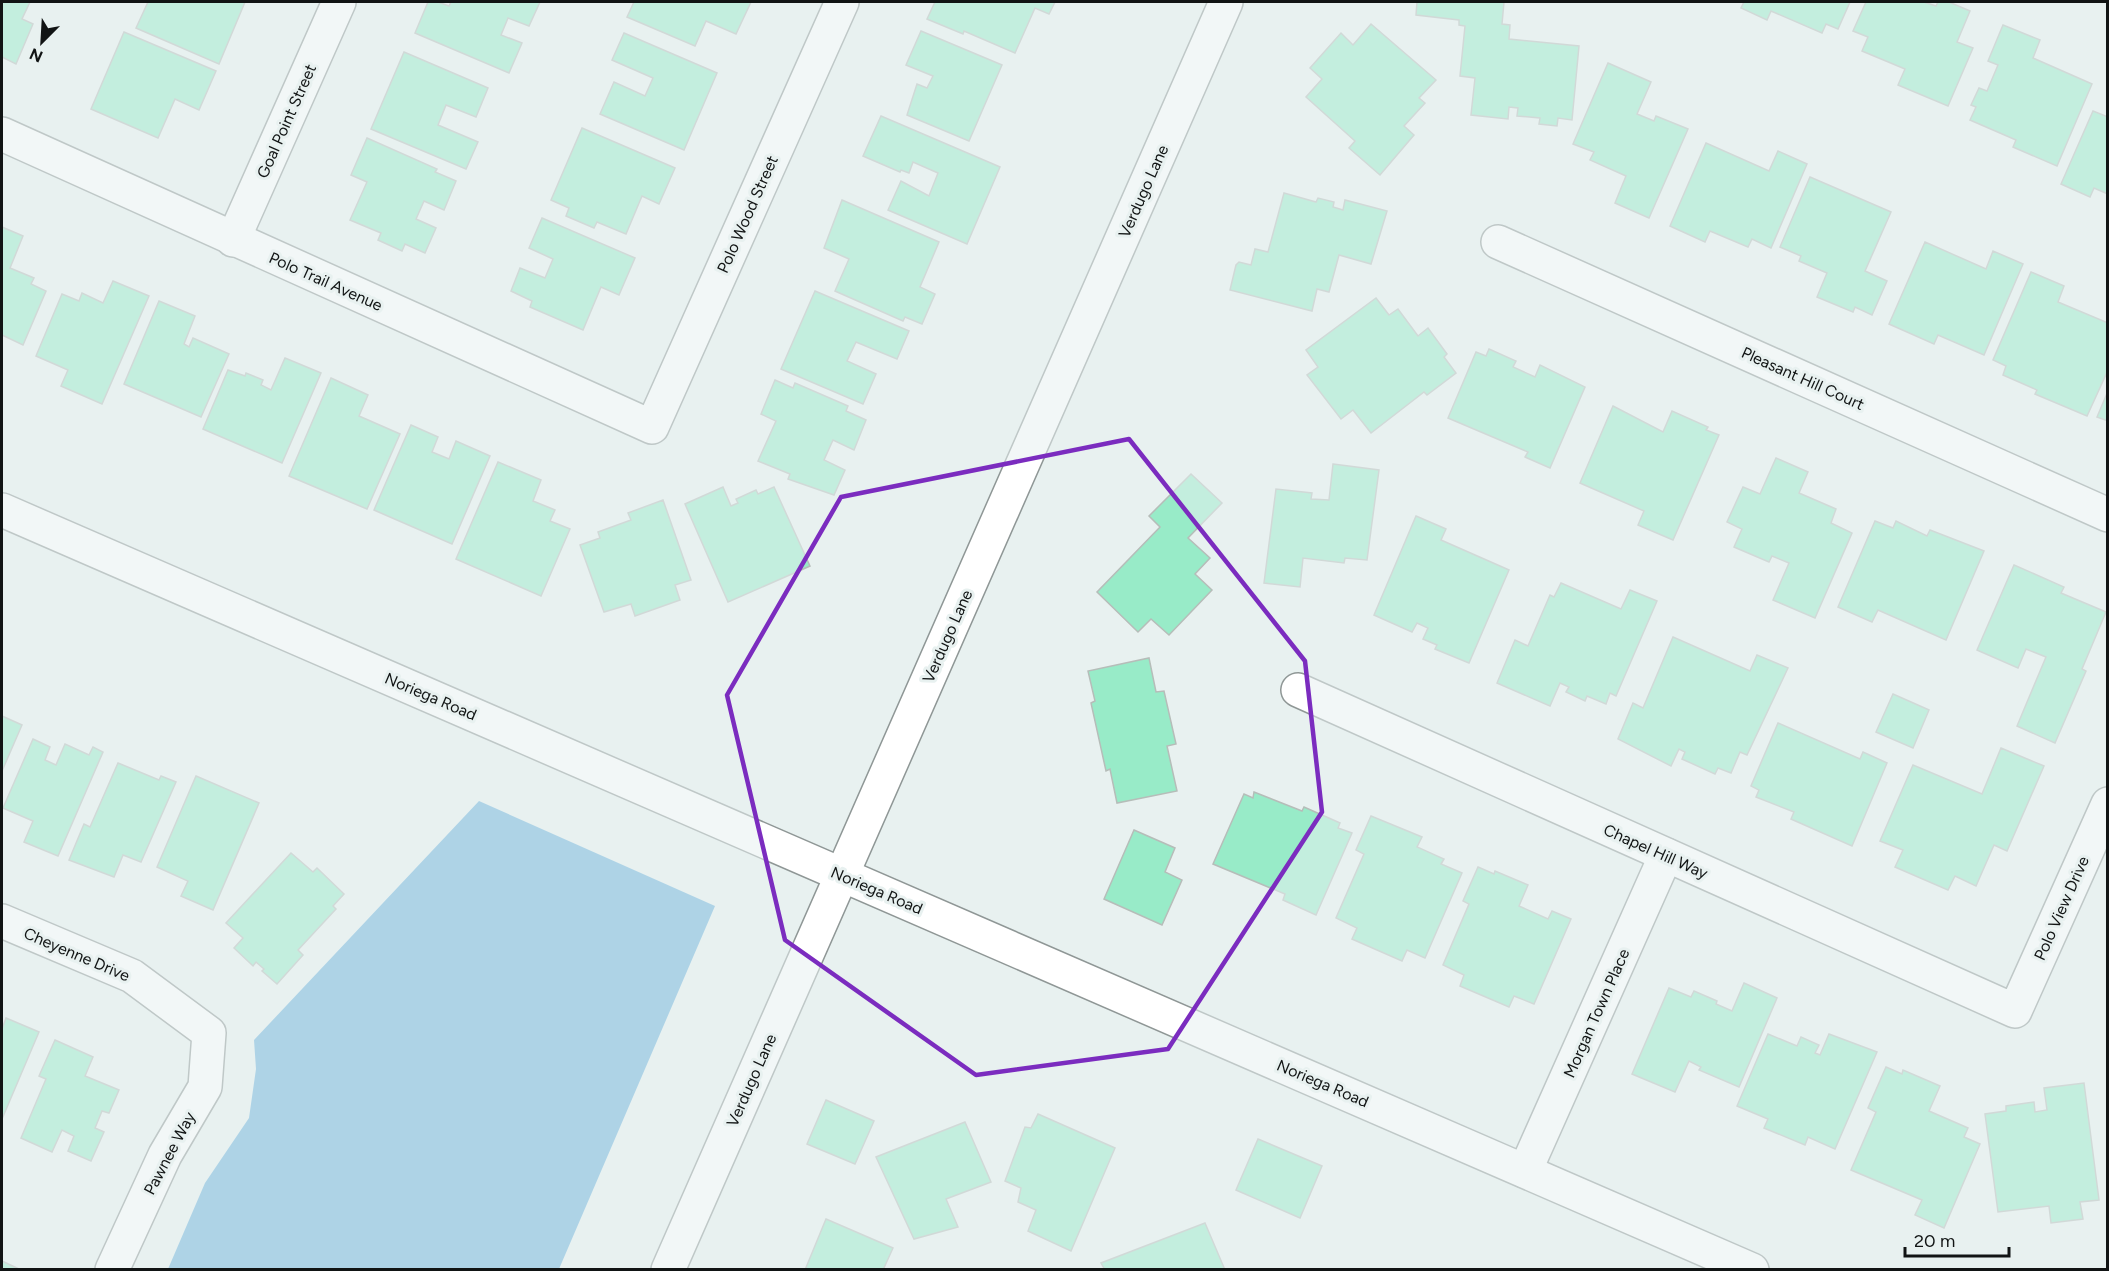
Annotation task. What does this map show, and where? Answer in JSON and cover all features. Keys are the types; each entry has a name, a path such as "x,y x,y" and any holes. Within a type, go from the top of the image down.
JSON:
{"street":[{"name":"Goal Point Street","path":"233,240 339,2"},
{"name":"Polo Wood Street","path":"652,427 842,2"},
{"name":"Verdugo Lane","path":"668,1269 1226,2"},
{"name":"Polo Trail Avenue","path":"2,134 652,427"},
{"name":"Pleasant Hill Court","path":"1498,242 2108,515"},
{"name":"Noriega Road","path":"2,510 1752,1269"},
{"name":"Chapel Hill Way","path":"1298,690 2015,1011"},
{"name":"Polo View Drive","path":"2015,1011 2108,804"},
{"name":"Morgan Town Place","path":"1525,1171 1666,855"},
{"name":"Cheyenne Drive","path":"2,921 132,976 209,1033"},
{"name":"Pawnee Way","path":"112,1269 165,1155 205,1087 209,1033"}],"highlighted area":[{"path":"1129,439 1305,661 1322,812 1168,1049 976,1075 785,940 727,695 841,497"}],"water":[{"path":"479,801 715,906 559,1269 168,1269 205,1183 249,1118 256,1069 254,1040"}],"building":[{"path":"2,2 30,2 22,19 33,24 16,64 2,57"},
{"path":"148,2 245,2 219,64 136,28"},
{"path":"428,2 438,2 449,6 451,2 540,2 529,26 508,18 501,35 522,43 509,73 415,33"},
{"path":"634,2 751,2 736,34 706,21 695,46 627,17"},
{"path":"935,2 1055,2 1049,14 1035,8 1015,53 964,31 963,34 927,19"},
{"path":"1417,2 1504,2 1502,24 1510,25 1509,39 1579,46 1572,120 1558,118 1557,126 1539,124 1540,118 1517,116 1518,108 1509,107 1508,119 1471,115 1475,78 1460,76 1465,26 1459,25 1459,20 1416,15"},
{"path":"1744,2 1850,2 1838,29 1826,24 1822,33 1771,11 1767,20 1741,8"},
{"path":"1866,2 1924,2 1936,6 1938,2 1949,2 1970,11 1957,42 1973,48 1948,106 1898,85 1905,69 1862,51 1868,37 1853,31"},
{"path":"1371,24 1436,80 1419,98 1425,103 1404,126 1414,135 1380,175 1349,148 1355,141 1306,97 1322,79 1310,68 1341,33 1353,45"},
{"path":"2003,25 2040,40 2033,58 2092,84 2057,166 2013,147 2016,140 1970,120 1976,107 1971,105 1979,88 1987,91 1998,65 1988,61"},
{"path":"921,31 1002,65 969,141 907,115 917,84 927,88 933,76 906,65"},
{"path":"124,32 216,71 199,110 175,99 158,138 91,109"},
{"path":"624,33 717,73 684,150 600,114 614,82 645,96 653,78 612,60"},
{"path":"404,52 488,88 476,117 446,105 438,125 478,142 466,169 371,129"},
{"path":"1608,63 1651,82 1637,114 1654,121 1656,116 1688,129 1649,218 1615,203 1626,176 1590,160 1594,152 1573,144"},
{"path":"2093,111 2108,117 2108,194 2094,188 2090,197 2061,184"},
{"path":"881,116 1000,167 967,244 888,210 901,181 929,196 938,173 913,162 909,173 901,170 900,172 863,156"},
{"path":"582,128 675,168 659,204 642,196 626,234 597,222 594,228 566,216 569,208 551,200"},
{"path":"367,138 437,169 435,172 456,181 444,210 424,201 416,219 436,228 425,253 405,244 402,251 378,240 381,233 350,220 367,182 351,175"},
{"path":"1706,143 1769,171 1778,151 1807,164 1771,248 1752,239 1748,247 1710,231 1705,242 1670,226"},
{"path":"1810,177 1891,212 1865,271 1887,281 1872,315 1855,307 1853,312 1817,297 1827,273 1799,261 1801,256 1780,247"},
{"path":"1284,193 1316,202 1318,198 1334,202 1333,207 1343,210 1345,200 1387,211 1371,264 1339,255 1329,292 1317,289 1312,311 1230,290 1236,265 1239,262 1251,265 1255,249 1268,252"},
{"path":"842,200 939,242 920,287 935,294 922,324 905,317 903,321 835,291 849,259 824,248"},
{"path":"542,218 635,258 619,295 601,287 583,330 530,307 532,301 511,291 520,268 545,278 553,259 529,248"},
{"path":"2,227 23,236 10,268 34,278 31,284 46,291 23,345 2,335"},
{"path":"1925,242 1986,269 1993,251 2023,264 1984,355 1938,335 1934,344 1889,324"},
{"path":"2031,272 2064,286 2058,302 2108,323 2108,370 2087,416 2035,394 2037,390 2003,375 2006,366 1993,360"},
{"path":"113,281 149,296 102,404 61,386 68,370 36,356 62,294 79,301 82,293 103,303"},
{"path":"815,291 909,331 897,359 856,342 847,361 876,374 863,404 781,369"},
{"path":"1376,298 1389,315 1398,309 1418,336 1428,328 1447,354 1444,357 1456,373 1427,395 1424,392 1371,433 1353,410 1341,419 1307,375 1318,367 1306,350"},
{"path":"159,301 195,316 184,344 189,347 193,338 229,354 201,417 124,384"},
{"path":"1489,349 1516,361 1513,367 1535,377 1540,365 1585,387 1550,468 1525,457 1528,452 1448,418 1476,352 1486,356"},
{"path":"285,358 321,373 282,463 203,429 228,370 245,376 246,373 263,380 261,385 271,390"},
{"path":"331,378 368,395 359,416 400,434 367,509 289,476"},
{"path":"775,380 793,388 795,383 848,406 846,411 866,420 854,450 833,440 824,460 845,470 834,495 788,479 790,474 758,461 776,421 761,414"},
{"path":"2108,391 2108,421 2097,417"},
{"path":"1613,406 1663,432 1672,411 1708,427 1706,430 1719,435 1673,540 1638,525 1644,511 1580,483"},
{"path":"411,425 438,437 432,452 449,459 456,441 490,456 452,544 374,510"},
{"path":"1776,458 1808,472 1799,493 1836,509 1831,523 1852,533 1815,618 1773,600 1789,563 1772,556 1769,562 1734,547 1742,529 1727,522 1743,487 1760,494"},
{"path":"498,462 541,480 533,501 555,510 550,521 570,529 541,596 456,559"},
{"path":"1333,464 1379,470 1367,560 1345,558 1344,563 1303,558 1300,587 1264,583 1276,489 1312,493 1311,499 1329,500"},
{"path":"1191,474 1222,503 1188,538 1210,558 1195,574 1212,590 1169,635 1151,619 1138,632 1097,592 1160,527 1149,516"},
{"path":"723,487 731,506 738,503 736,499 756,490 758,494 774,487 810,566 728,602 685,504"},
{"path":"663,500 691,580 675,585 680,600 635,616 631,604 604,612 580,545 600,538 598,532 631,520 628,513"},
{"path":"1416,516 1446,529 1441,540 1509,570 1469,663 1435,649 1437,645 1423,639 1428,628 1417,623 1412,632 1374,615"},
{"path":"1875,521 1893,528 1896,521 1927,536 1930,530 1984,551 1946,640 1878,610 1872,622 1838,607"},
{"path":"2014,565 2064,587 2061,593 2106,612 2082,669 2086,671 2055,743 2017,726 2046,657 2026,649 2018,668 1977,650"},
{"path":"1561,583 1621,609 1630,590 1657,601 1616,696 1610,693 1606,704 1587,696 1585,701 1566,692 1569,687 1560,683 1550,706 1497,683 1515,640 1528,646 1550,595 1554,597"},
{"path":"1673,637 1750,671 1757,655 1788,668 1747,755 1740,752 1731,773 1718,768 1715,774 1682,759 1685,752 1679,749 1671,766 1618,739 1633,703 1643,708"},
{"path":"1149,658 1156,692 1164,691 1176,744 1167,746 1177,791 1117,803 1110,769 1106,771 1091,703 1095,701 1088,671"},
{"path":"1893,694 1929,710 1913,748 1876,732"},
{"path":"2,716 22,725 2,771"},
{"path":"1778,723 1860,759 1863,752 1887,763 1852,846 1791,819 1794,812 1756,797 1759,790 1751,786"},
{"path":"33,739 50,747 45,760 56,765 65,744 89,755 93,747 103,752 58,856 24,842 33,821 3,808"},
{"path":"2001,748 2044,766 2007,851 1994,845 1976,886 1955,876 1948,890 1895,867 1903,850 1880,841 1913,765 1982,794"},
{"path":"118,763 159,780 161,776 176,782 141,862 123,855 114,877 69,860 84,824 90,827"},
{"path":"196,776 259,803 213,910 181,896 188,881 157,867"},
{"path":"1254,792 1302,811 1304,807 1340,823 1338,828 1352,833 1316,915 1283,900 1285,894 1213,864 1244,794 1253,798"},
{"path":"1371,816 1422,837 1417,847 1444,859 1441,864 1462,873 1425,958 1407,950 1402,961 1352,939 1357,928 1336,918 1364,854 1356,850"},
{"path":"1134,830 1175,848 1165,872 1182,880 1162,925 1104,899"},
{"path":"291,853 313,872 317,868 344,894 333,906 336,909 298,950 303,955 277,984 262,971 264,969 256,962 253,966 234,948 243,938 226,923"},
{"path":"1478,867 1494,874 1495,871 1528,885 1519,906 1548,919 1552,911 1571,919 1534,1004 1514,996 1509,1007 1460,986 1464,975 1443,965 1469,904 1463,901"},
{"path":"1744,983 1777,998 1739,1087 1699,1070 1701,1067 1689,1061 1675,1092 1632,1074 1669,988 1691,997 1694,991 1717,1001 1716,1004 1732,1011"},
{"path":"6,1018 39,1032 2,1119 2,1029"},
{"path":"1768,1034 1797,1046 1801,1037 1819,1045 1815,1053 1820,1055 1829,1034 1877,1052 1835,1149 1808,1137 1805,1145 1764,1128 1768,1119 1737,1106"},
{"path":"55,1040 93,1057 85,1076 119,1090 109,1113 102,1111 95,1128 104,1132 91,1161 68,1151 74,1136 62,1130 52,1152 21,1138 46,1079 39,1076"},
{"path":"1886,1067 1902,1074 1903,1070 1940,1086 1929,1111 1968,1128 1964,1137 1980,1144 1944,1228 1915,1215 1922,1200 1851,1170 1876,1112 1868,1108"},
{"path":"2084,1083 2099,1200 2080,1202 2083,1219 2051,1223 2049,1206 1998,1212 1985,1114 2006,1111 2006,1106 2034,1102 2035,1112 2047,1110 2044,1088"},
{"path":"826,1100 874,1121 855,1164 807,1144"},
{"path":"1038,1114 1115,1148 1071,1251 1028,1231 1036,1210 1018,1202 1021,1188 1005,1181 1025,1127 1031,1128"},
{"path":"965,1122 991,1182 946,1199 958,1227 914,1239 876,1157"},
{"path":"1258,1139 1322,1166 1300,1218 1236,1190"},
{"path":"826,1219 893,1248 883,1270 805,1270"},
{"path":"1205,1223 1225,1270 1105,1270 1101,1263"},
{"path":"2,1261 21,1270 2,1270"}]}
